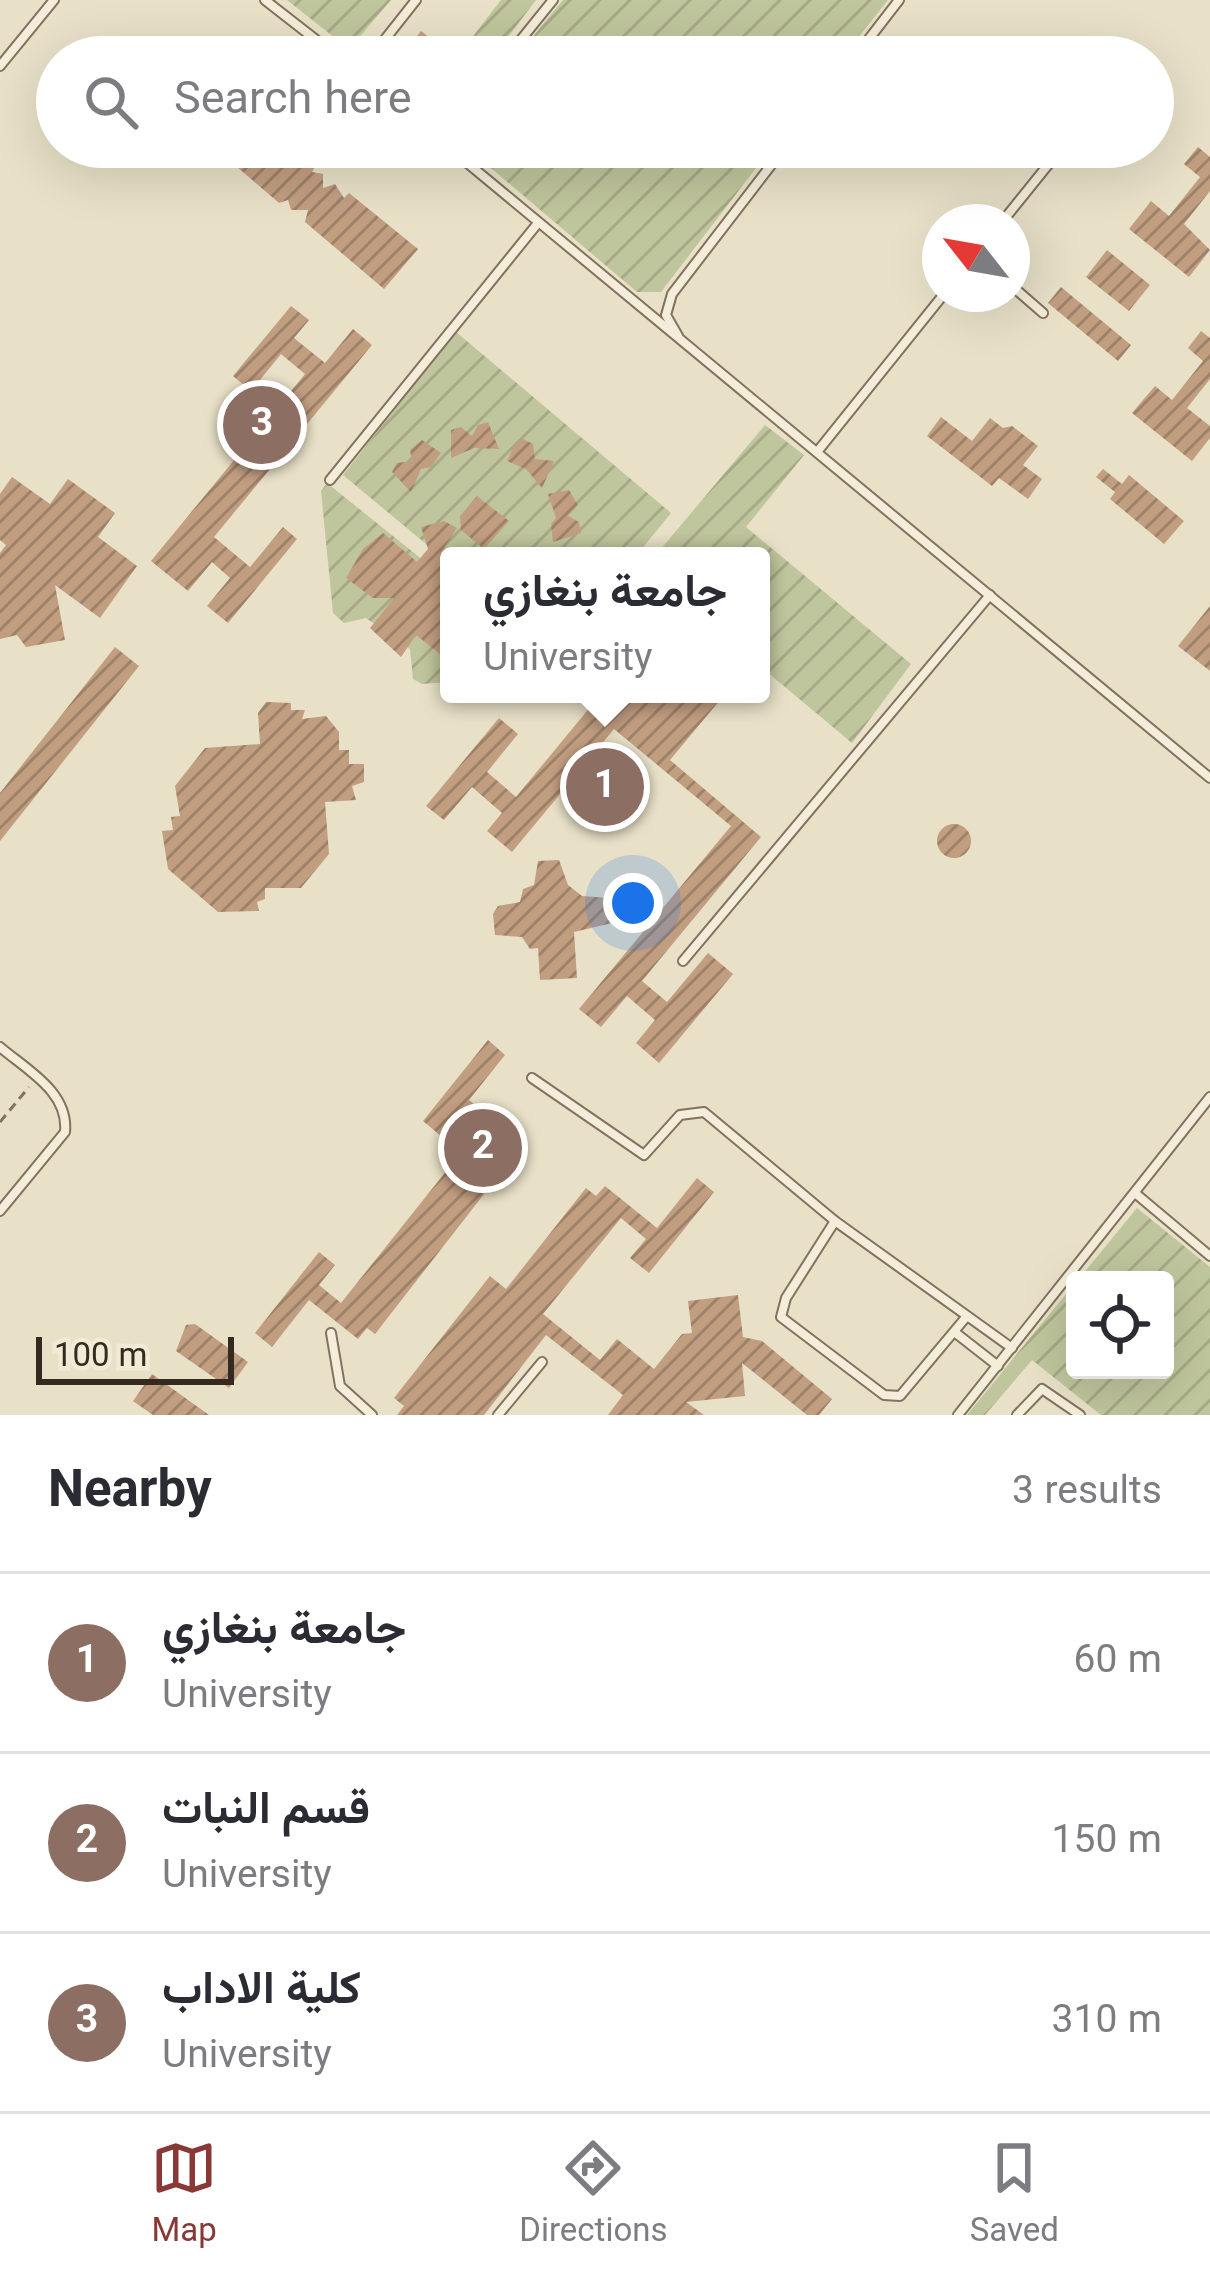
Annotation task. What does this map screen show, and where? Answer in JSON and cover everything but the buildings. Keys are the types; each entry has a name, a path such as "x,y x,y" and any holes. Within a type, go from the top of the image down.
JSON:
{"lane":[{"path":"0,66 54,0"},
{"path":"266,0 311,36"},
{"path":"388,36 416,0"},
{"path":"524,36 553,0"},
{"path":"871,36 899,0"},
{"path":"473,168 1210,778"},
{"path":"685,344 666,315 672,294 769,168"},
{"path":"1016,204 1046,168"},
{"path":"330,480 538,224"},
{"path":"1030,302 1043,313"},
{"path":"817,452 930,312"},
{"path":"682,961 990,595"},
{"path":"0,1047 64,1108 65,1132 0,1211"},
{"path":"532,1078 644,1154 680,1115 704,1112 835,1221 1012,1348"},
{"path":"958,1415 1210,1097"},
{"path":"1135,1193 1210,1256"},
{"path":"835,1221 786,1298 781,1317 893,1399 967,1316"},
{"path":"331,1333 340,1386 372,1415"},
{"path":"956,1333 998,1366"},
{"path":"498,1415 542,1362"},
{"path":"1016,1415 1042,1389 1080,1415"},
{"path":"1061,1415 1068,1406"}],"path":[{"path":"0,1122 37,1078"}],"green space":[{"path":"287,0 391,0 360,36 333,36"},
{"path":"501,0 536,0 509,36 473,36"},
{"path":"563,0 888,0 860,36 533,36"},
{"path":"491,168 756,168 661,292 637,292"},
{"path":"456,332 671,513 643,547 440,547 440,556 343,475"},
{"path":"765,425 804,455 746,527 911,664 852,743 770,675 770,547 663,547"},
{"path":"327,483 440,574 440,683 422,684 413,679 410,649 366,618 344,623 333,613 321,491"},
{"path":"1137,1208 1210,1267 1210,1415 1101,1415 1032,1360 985,1415 967,1415 1066,1294 1066,1379 1174,1379 1174,1271 1085,1271"}],"place":[{"name":"كلية الاداب","path":"262,425"},
{"name":"جامعة بنغازي","path":"605,787"},
{"name":"قسم النبات","path":"483,1148"}]}
